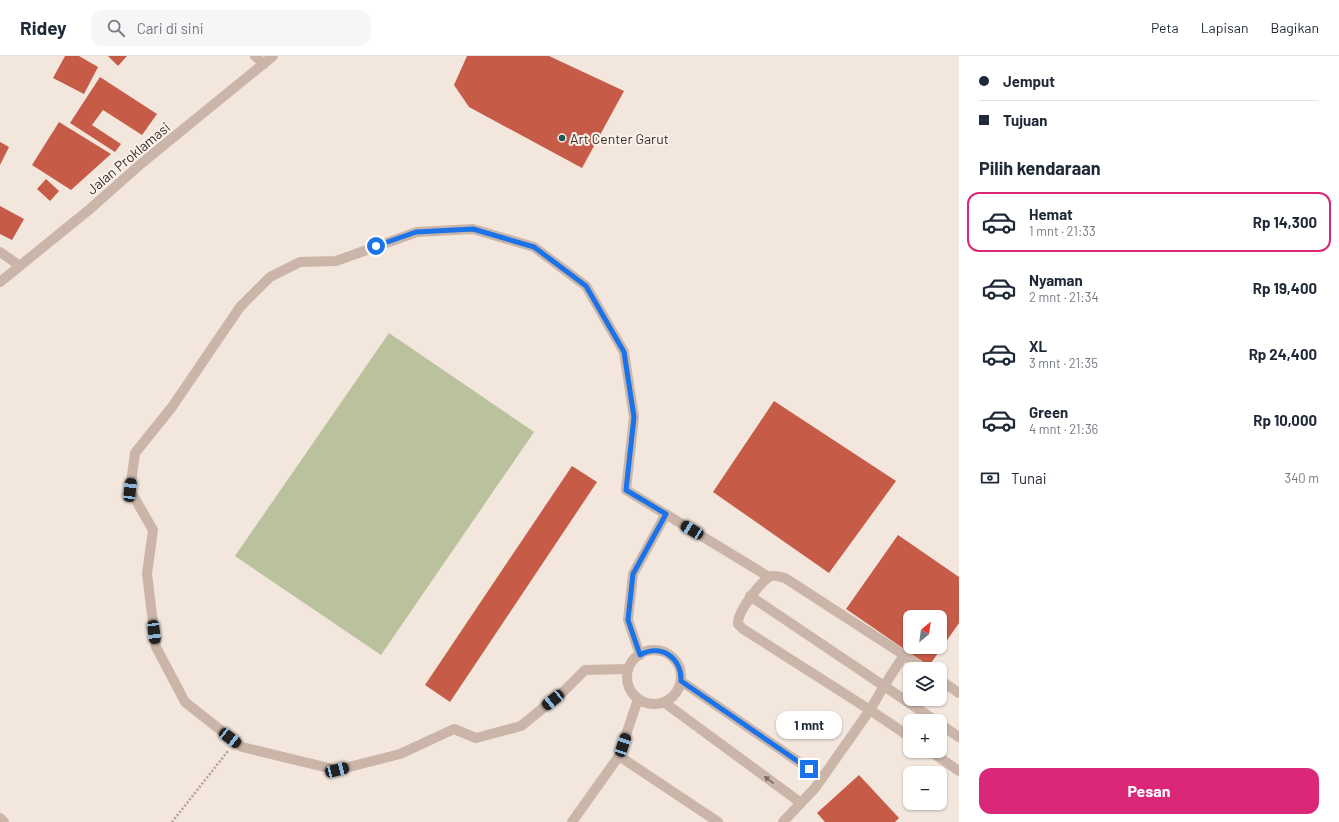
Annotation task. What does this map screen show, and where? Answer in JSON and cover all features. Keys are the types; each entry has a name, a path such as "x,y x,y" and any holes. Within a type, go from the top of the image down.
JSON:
{"street":[{"path":"255,56 264,64"},
{"name":"Jalan Proklamasi","path":"0,282 90,209 143,162 273,56"},
{"path":"628,670 585,670 564,691 521,726 476,738 454,729 400,754 337,770 242,747 185,702 156,647 147,574 154,530 130,490 135,453 172,407 240,307 270,277 300,262 336,261 416,232 473,229 534,247 586,286 624,352 634,417 626,490 769,577"},
{"path":"0,252 20,266"},
{"path":"640,655 628,620 633,574 666,514"},
{"path":"903,732 740,627 738,624 739,617 750,596 769,577 777,576 785,578 914,662"},
{"path":"750,596 926,714"},
{"path":"648,651 658,651 671,656 680,667 681,681 679,690 665,703 653,705 638,699 630,688 627,679 628,670 633,661 648,651"},
{"path":"784,822 816,788 870,710 904,655"},
{"path":"681,681 822,778"},
{"path":"947,685 959,693"},
{"path":"572,822 619,756 638,699"},
{"path":"665,703 801,803"},
{"path":"947,729 959,737"},
{"path":"619,756 718,822"},
{"path":"940,758 959,771"},
{"path":"0,818 4,822"}],"path":[{"path":"172,822 231,747"}],"green space":[{"path":"389,333 534,432 381,655 235,556"}],"building":[{"path":"65,56 79,56 98,67 84,94 53,78"},
{"path":"108,56 127,56 118,66"},
{"name":"Art Center Garut","path":"467,56 549,56 624,91 582,168 469,107 454,85"},
{"path":"100,77 157,114 142,135 103,110 92,125 121,144 115,152 70,123"},
{"path":"59,122 111,154 71,190 32,165"},
{"path":"0,142 9,147 0,165"},
{"path":"46,179 59,191 50,201 37,189"},
{"path":"0,206 24,219 12,240 0,234"},
{"path":"774,401 896,481 829,573 713,492"},
{"path":"572,466 597,482 450,702 425,685"},
{"path":"898,535 959,577 959,623 947,640 947,610 903,610 903,648 846,609"},
{"path":"912,654 937,654 932,662 923,662"},
{"path":"859,775 899,818 895,822 825,822 817,813"}],"place":[{"name":"Art Center Garut","path":"562,138"}],"route":[{"path":"376,246 416,232 473,229 534,247 586,286 624,352 634,417 626,490 666,514 633,574 628,620 640,655 648,651 667,653 680,667 681,681 809,769"}]}
